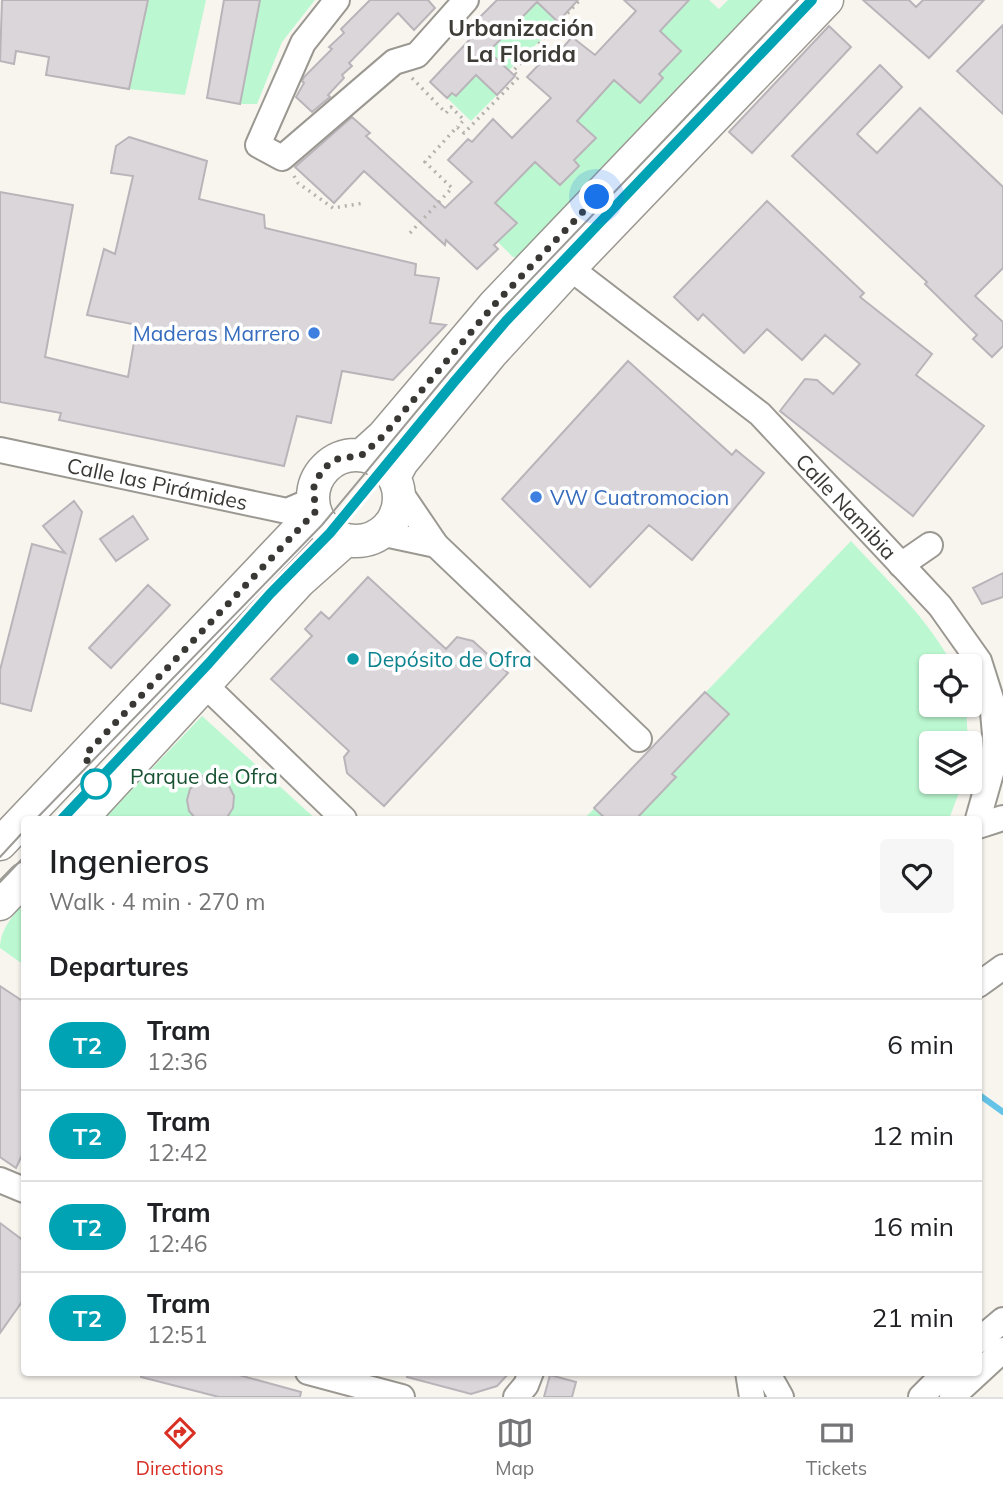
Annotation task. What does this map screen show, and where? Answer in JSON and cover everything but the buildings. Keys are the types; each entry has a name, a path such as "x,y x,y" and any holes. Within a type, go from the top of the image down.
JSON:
{"main road":[{"path":"362,455 383,436 494,305 785,0"},
{"path":"396,483 377,461 362,455 337,459 319,476 314,487 314,506 330,533 346,540 370,539 380,533 395,515 399,503 396,483 402,462 491,354 827,0"},
{"path":"26,816 314,506"},
{"path":"84,816 300,582 346,540"},
{"path":"0,844 21,821"},
{"path":"0,904 21,882"}],"street":[{"path":"337,0 303,43 258,145 282,158 398,61 416,55 466,0"},
{"name":"Calle Namibia","path":"570,268 760,414 940,606 961,634 979,661 989,690 994,718 995,750 990,784 979,816"},
{"name":"Calle las Pirámides","path":"0,450 286,511 314,506"},
{"path":"396,483 436,545 639,739"},
{"path":"380,533 436,545"},
{"path":"901,565 930,545"},
{"path":"205,685 341,816"},
{"path":"982,825 1003,818"},
{"path":"982,982 1003,967"},
{"path":"0,1180 21,1189"},
{"path":"982,1338 1003,1320"},
{"path":"982,1369 1003,1350"},
{"path":"323,1376 402,1397"},
{"path":"516,1397 529,1376"},
{"path":"741,1376 744,1397"},
{"path":"749,1376 752,1397"},
{"path":"759,1376 763,1397"},
{"path":"769,1376 781,1397"},
{"path":"921,1397 942,1376"},
{"path":"951,1397 974,1376"}],"path":[{"path":"457,127 464,132 519,77 513,71 580,0"},
{"path":"398,61 446,113 451,107 464,120 425,162 452,188 410,233"},
{"path":"282,158 298,183 333,208 364,203"}],"green space":[{"path":"148,0 206,0 185,95 129,89 136,50 135,33 142,34"},
{"path":"260,0 315,0 282,42 257,104 240,104"},
{"path":"532,0 543,0 540,4 559,23 509,70 497,95 471,121 447,98 483,63"},
{"path":"689,0 709,0 719,9 728,0 765,0 519,258 513,257 473,218 549,147 554,152 540,167 560,185 579,166 574,160 596,138 561,136 628,64 680,51 662,33 642,53 673,9 678,12"},
{"path":"851,541 920,617 947,654 919,654 919,717 967,717 967,731 919,731 919,794 958,794 950,816 587,816"},
{"name":"Parque de Ofra","path":"202,716 313,816 107,816"},
{"path":"21,907 21,963 0,948 5,929"}],"waterway":[{"path":"982,1097 1003,1112"}],"tram line":[{"path":"39,816 322,525 495,317 798,0"},
{"path":"794,19 812,0"},
{"name":"T2","path":"65,816 330,533 506,321 812,0"},
{"path":"465,368 526,300"},
{"path":"65,816 330,533 390,461"},
{"path":"0,857 21,834"},
{"path":"0,882 21,860"}],"place":[{"name":"Maderas Marrero","path":"314,333"},
{"name":"VW Cuatromocion","path":"536,497"},
{"name":"Depósito de Ofra","path":"353,659"}],"district":[{"name":"Urbanización La Florida","path":"521,40"}],"route":[{"path":"96,784 85,755 315,512 314,487 327,466 337,459 362,455 383,436 494,305 597,197"}]}
